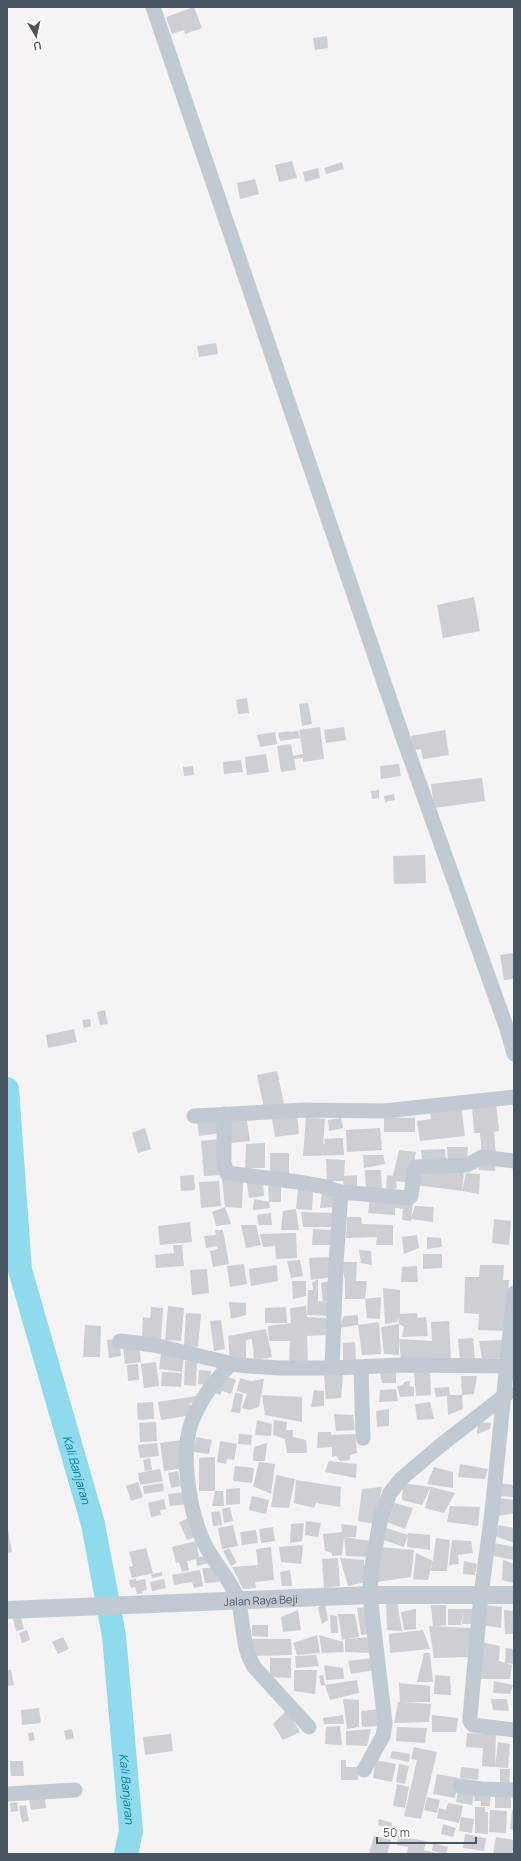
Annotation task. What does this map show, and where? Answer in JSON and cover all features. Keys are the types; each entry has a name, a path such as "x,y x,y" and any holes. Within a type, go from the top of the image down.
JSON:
{"street":[{"path":"153,7 401,732 507,1028 514,1054"},
{"path":"194,1116 305,1110 384,1112 514,1097"},
{"path":"224,1114 224,1163 227,1173 298,1182 326,1187 341,1192 408,1198 411,1196 416,1167 467,1165 482,1157 514,1161"},
{"path":"332,1368 336,1263 341,1192"},
{"path":"514,1293 505,1399 508,1424 481,1595 470,1721 473,1725 514,1730"},
{"path":"120,1341 154,1345 231,1364 279,1368 332,1368 361,1366 507,1366"},
{"path":"231,1364 214,1381 204,1397 191,1424 188,1436 188,1493 197,1527 205,1544 239,1601 246,1647 250,1660 255,1668 309,1727"},
{"path":"361,1366 362,1438"},
{"path":"364,1770 383,1736 385,1724 370,1595 371,1572 381,1516 390,1494 401,1478 505,1399"},
{"name":"Jalan Raya Beji","path":"7,1610 370,1595 514,1595"},
{"path":"460,1786 481,1789 514,1790"},
{"path":"7,1794 75,1790"}],"building":[{"path":"194,7 202,28 185,34 184,30 172,34 166,17"},
{"path":"327,36 328,48 315,50 313,38"},
{"path":"292,161 297,178 279,182 275,165"},
{"path":"342,162 344,169 326,174 324,168"},
{"path":"318,168 320,178 305,182 303,172"},
{"path":"255,179 259,194 240,199 237,183"},
{"path":"216,343 218,354 199,357 197,346"},
{"path":"474,597 480,631 443,638 437,605"},
{"path":"247,698 249,713 238,714 236,700"},
{"path":"308,703 312,724 302,726 299,704"},
{"path":"320,727 324,759 303,762 303,758 294,759 296,770 281,772 277,746 291,744 293,756 303,754 299,730"},
{"path":"344,727 346,740 326,743 324,730"},
{"path":"445,730 449,755 423,759 421,749 414,750 411,736"},
{"path":"298,731 300,738 280,741 278,733"},
{"path":"275,732 277,744 260,747 257,735"},
{"path":"266,754 269,772 247,775 245,757"},
{"path":"241,760 243,772 224,774 223,762"},
{"path":"399,764 401,776 381,779 380,766"},
{"path":"193,766 194,775 184,776 183,767"},
{"path":"482,778 485,801 434,808 431,784"},
{"path":"379,790 379,798 372,799 371,791"},
{"path":"394,794 395,800 385,802 384,796"},
{"path":"425,855 426,883 394,884 393,856"},
{"path":"514,953 514,979 504,980 500,955"},
{"path":"105,1010 108,1024 100,1025 97,1012"},
{"path":"90,1019 91,1026 84,1028 82,1020"},
{"path":"74,1029 77,1042 48,1048 46,1035"},
{"path":"277,1071 284,1104 264,1108 257,1075"},
{"path":"496,1103 499,1131 494,1132 496,1154 482,1155 480,1133 474,1133 472,1105"},
{"path":"461,1105 465,1136 420,1141 417,1121 431,1119 430,1108"},
{"path":"246,1115 250,1141 230,1143 227,1118"},
{"path":"297,1115 299,1134 275,1137 272,1119"},
{"path":"218,1116 220,1133 199,1136 197,1120"},
{"path":"306,1117 325,1119 323,1144 325,1143 324,1139 343,1138 344,1155 303,1156"},
{"path":"384,1117 415,1118 415,1132 384,1132"},
{"path":"341,1118 343,1128 329,1131 328,1120"},
{"path":"145,1128 151,1149 138,1153 132,1133"},
{"path":"380,1128 382,1150 347,1152 346,1130"},
{"path":"219,1139 222,1175 204,1176 201,1141"},
{"path":"265,1143 265,1168 245,1168 246,1144"},
{"path":"447,1147 468,1147 467,1159 448,1163"},
{"path":"445,1149 446,1160 423,1164 421,1150"},
{"path":"399,1150 416,1152 410,1183 396,1181 397,1188 386,1191 387,1175 393,1176"},
{"path":"270,1153 289,1153 289,1175 270,1176"},
{"path":"363,1155 383,1155 385,1164 364,1168"},
{"path":"326,1159 345,1160 344,1176 357,1175 357,1188 344,1189 343,1181 327,1181"},
{"path":"478,1160 496,1161 495,1171 479,1170"},
{"path":"417,1167 464,1171 462,1191 415,1185"},
{"path":"365,1170 381,1170 382,1193 366,1193"},
{"path":"466,1173 480,1174 479,1194 462,1191"},
{"path":"194,1175 195,1190 181,1191 180,1176"},
{"path":"246,1178 263,1179 264,1196 249,1198"},
{"path":"222,1179 243,1179 242,1208 225,1207"},
{"path":"219,1181 221,1206 201,1208 199,1182"},
{"path":"281,1181 281,1202 269,1202 268,1182"},
{"path":"298,1189 313,1190 312,1210 296,1209"},
{"path":"322,1192 337,1193 337,1207 320,1208"},
{"path":"370,1197 413,1201 411,1221 402,1220 403,1209 395,1208 395,1215 368,1213"},
{"path":"254,1199 269,1202 270,1208 253,1210"},
{"path":"415,1206 434,1207 433,1222 411,1219"},
{"path":"225,1207 231,1224 216,1226 212,1212"},
{"path":"296,1209 299,1230 281,1230 283,1211"},
{"path":"301,1212 333,1213 334,1227 303,1227"},
{"path":"271,1213 272,1225 259,1225 257,1215"},
{"path":"347,1217 361,1217 362,1224 393,1225 393,1245 376,1245 377,1237 346,1238"},
{"path":"494,1219 511,1221 509,1245 492,1243"},
{"path":"190,1222 192,1242 160,1245 158,1226"},
{"path":"241,1225 256,1225 261,1245 246,1248"},
{"path":"313,1229 333,1230 331,1245 312,1245"},
{"path":"215,1230 223,1230 229,1264 213,1267 210,1251 218,1249 217,1246 206,1248 204,1236 216,1235"},
{"path":"296,1233 297,1258 276,1259 275,1246 263,1247 260,1234"},
{"path":"417,1235 419,1248 404,1254 402,1237"},
{"path":"427,1237 441,1238 442,1247 427,1249"},
{"path":"173,1245 182,1245 184,1266 156,1268 155,1255 174,1253"},
{"path":"359,1250 371,1251 372,1265 361,1263"},
{"path":"423,1254 442,1254 442,1268 423,1269"},
{"path":"333,1257 332,1277 311,1280 309,1258"},
{"path":"300,1260 303,1276 291,1278 287,1261"},
{"path":"341,1262 357,1262 356,1281 367,1281 365,1299 345,1299 345,1281"},
{"path":"244,1264 247,1284 230,1287 227,1266"},
{"path":"277,1265 278,1281 251,1286 249,1269"},
{"path":"480,1265 504,1265 503,1280 509,1280 507,1331 478,1330 479,1314 464,1313 465,1277 479,1277"},
{"path":"417,1266 418,1282 401,1282 402,1267"},
{"path":"207,1269 209,1293 192,1295 190,1270"},
{"path":"318,1279 318,1301 331,1303 331,1316 307,1315 308,1290 313,1290 312,1283"},
{"path":"292,1281 306,1281 306,1296 293,1299"},
{"path":"329,1281 334,1300 323,1302 321,1283"},
{"path":"383,1288 400,1290 400,1314 417,1313 418,1318 426,1317 428,1336 402,1337 404,1327 399,1324 398,1318 397,1322 385,1324"},
{"path":"381,1297 380,1319 367,1318 365,1299"},
{"path":"229,1302 246,1303 246,1315 231,1319"},
{"path":"168,1306 184,1308 181,1341 165,1340"},
{"path":"306,1306 307,1317 327,1318 328,1335 307,1336 308,1363 289,1365 290,1341 269,1341 268,1326 291,1323 290,1308"},
{"path":"151,1307 163,1308 161,1339 142,1337 143,1317 150,1318"},
{"path":"286,1307 287,1323 265,1323 265,1308"},
{"path":"186,1313 201,1314 198,1347 184,1346"},
{"path":"358,1315 358,1325 339,1328 344,1316"},
{"path":"221,1320 225,1349 214,1351 210,1321"},
{"path":"449,1321 451,1360 401,1360 399,1339 432,1341 431,1322"},
{"path":"379,1322 381,1354 362,1355 358,1325"},
{"path":"399,1324 399,1355 384,1354 381,1327"},
{"path":"85,1325 101,1326 100,1357 83,1357"},
{"path":"266,1329 272,1357 254,1360 252,1339 246,1340 246,1358 230,1360 228,1336"},
{"path":"473,1338 475,1359 460,1361 458,1339"},
{"path":"119,1339 121,1356 109,1358 107,1340"},
{"path":"502,1340 502,1358 482,1359 479,1341"},
{"path":"355,1342 356,1360 343,1361 343,1343"},
{"path":"139,1344 141,1362 125,1364 123,1346"},
{"path":"161,1354 184,1356 182,1372 159,1369"},
{"path":"185,1361 197,1361 196,1386 184,1385"},
{"path":"156,1362 159,1386 144,1388 141,1364"},
{"path":"138,1364 139,1380 128,1381 127,1365"},
{"path":"199,1370 211,1371 209,1385 198,1384"},
{"path":"396,1371 396,1383 382,1383 380,1373"},
{"path":"414,1371 430,1371 431,1395 416,1396"},
{"path":"162,1372 182,1373 181,1387 161,1386"},
{"path":"343,1374 341,1398 326,1399 324,1375"},
{"path":"222,1375 236,1380 231,1394 222,1391 220,1395 215,1393"},
{"path":"461,1376 477,1376 474,1394 462,1395"},
{"path":"240,1378 250,1381 264,1379 259,1407 249,1410 242,1408 247,1394 237,1391"},
{"path":"410,1381 409,1386 414,1387 414,1396 400,1397 397,1386 403,1385 404,1382"},
{"path":"449,1387 450,1395 462,1395 463,1409 448,1415 447,1396 436,1397 434,1388"},
{"path":"396,1389 398,1401 379,1402 380,1390"},
{"path":"314,1390 324,1391 324,1406 311,1407"},
{"path":"235,1393 243,1394 240,1413 231,1412"},
{"path":"262,1395 302,1397 302,1422 265,1415"},
{"path":"196,1396 197,1402 190,1403 192,1415 161,1420 158,1402"},
{"path":"153,1402 154,1419 138,1420 137,1403"},
{"path":"430,1402 434,1419 417,1420 415,1404"},
{"path":"389,1409 389,1426 377,1427 376,1411"},
{"path":"334,1414 353,1415 355,1430 336,1431"},
{"path":"257,1420 272,1424 271,1436 255,1435"},
{"path":"274,1420 287,1422 286,1430 293,1430 293,1437 306,1440 307,1453 287,1453 285,1439 273,1435"},
{"path":"156,1422 157,1441 140,1442 139,1423"},
{"path":"478,1422 491,1423 490,1429 477,1434"},
{"path":"318,1432 331,1432 331,1435 355,1434 357,1453 350,1455 350,1460 340,1461 336,1456 332,1457 332,1447 317,1448"},
{"path":"239,1434 252,1435 251,1445 238,1444"},
{"path":"196,1437 212,1440 209,1454 193,1452"},
{"path":"182,1440 185,1468 164,1471 160,1443"},
{"path":"220,1441 237,1444 234,1460 227,1459 226,1464 217,1462"},
{"path":"157,1443 159,1456 140,1458 138,1445"},
{"path":"267,1443 265,1461 253,1461 254,1447"},
{"path":"215,1457 215,1491 199,1491 199,1458"},
{"path":"150,1458 152,1470 145,1471 143,1460"},
{"path":"329,1461 357,1464 356,1478 325,1472"},
{"path":"259,1462 275,1464 271,1494 253,1486"},
{"path":"460,1464 488,1469 485,1479 458,1477"},
{"path":"235,1466 254,1468 252,1483 233,1481"},
{"path":"434,1467 453,1472 453,1488 427,1484"},
{"path":"160,1469 163,1481 140,1485 138,1473"},
{"path":"178,1471 181,1486 171,1488 168,1473"},
{"path":"276,1475 295,1479 289,1508 271,1507"},
{"path":"296,1480 341,1487 340,1507 316,1503 314,1508 294,1503"},
{"path":"138,1482 143,1497 131,1501 126,1486"},
{"path":"163,1483 164,1491 144,1494 143,1486"},
{"path":"403,1483 431,1487 422,1505 402,1500"},
{"path":"500,1483 514,1485 514,1497 498,1496"},
{"path":"382,1487 380,1498 384,1499 375,1524 358,1521 362,1489"},
{"path":"431,1487 455,1493 444,1513 425,1508"},
{"path":"240,1488 240,1504 226,1505 226,1489"},
{"path":"215,1491 223,1491 224,1506 212,1506"},
{"path":"187,1492 188,1504 170,1506 168,1494"},
{"path":"252,1496 269,1500 266,1514 249,1510"},
{"path":"500,1498 514,1500 514,1513 499,1516"},
{"path":"164,1499 166,1509 160,1510 161,1515 151,1517 148,1503"},
{"path":"394,1503 413,1508 405,1529 384,1521"},
{"path":"450,1506 480,1507 478,1526 447,1522"},
{"path":"230,1507 233,1521 224,1523 222,1509"},
{"path":"220,1511 222,1525 213,1526 211,1512"},
{"path":"192,1517 200,1535 187,1540 179,1522"},
{"path":"306,1521 321,1523 318,1537 305,1535"},
{"path":"304,1523 302,1541 290,1543 291,1524"},
{"path":"341,1524 357,1526 356,1537 344,1537 342,1555 332,1556 332,1553 325,1551 323,1534 342,1532"},
{"path":"7,1525 12,1552 7,1553"},
{"path":"233,1525 238,1546 222,1549 218,1528"},
{"path":"499,1525 514,1528 514,1543 495,1536"},
{"path":"273,1527 275,1541 261,1543 259,1529"},
{"path":"383,1527 408,1535 404,1547 383,1540"},
{"path":"256,1530 258,1543 242,1545 240,1532"},
{"path":"408,1533 430,1535 430,1550 407,1547"},
{"path":"344,1537 371,1541 370,1557 346,1556"},
{"path":"436,1538 450,1540 447,1571 431,1571 432,1563 428,1580 413,1579 416,1553 433,1561"},
{"path":"452,1540 471,1541 473,1553 458,1555 459,1564 449,1565"},
{"path":"196,1541 199,1557 210,1555 212,1562 197,1566 196,1559 187,1561 189,1570 182,1572 179,1562 176,1563 172,1547"},
{"path":"494,1543 514,1547 514,1560 494,1556"},
{"path":"303,1545 301,1564 281,1562 279,1547"},
{"path":"271,1547 274,1580 255,1582 256,1588 243,1589 232,1567 258,1565 256,1549"},
{"path":"381,1547 414,1550 411,1577 377,1582"},
{"path":"146,1548 153,1573 132,1578 129,1567 133,1566 129,1552"},
{"path":"229,1548 237,1563 231,1566 223,1551"},
{"path":"338,1558 340,1586 324,1588 322,1559"},
{"path":"340,1558 364,1560 366,1582 348,1586"},
{"path":"503,1560 514,1564 514,1583 502,1580"},
{"path":"464,1561 477,1564 475,1575 463,1574"},
{"path":"202,1568 216,1568 219,1582 205,1583"},
{"path":"200,1570 203,1586 194,1588 192,1582 174,1585 172,1575"},
{"path":"290,1570 292,1586 282,1586 280,1572"},
{"path":"162,1572 162,1576 152,1578 151,1574"},
{"path":"136,1579 136,1581 145,1579 147,1590 142,1591 143,1593 137,1594 135,1587 131,1588 129,1580"},
{"path":"164,1579 166,1588 152,1591 150,1582"},
{"path":"397,1601 402,1631 387,1630 386,1603"},
{"path":"325,1603 328,1620 322,1624 318,1608"},
{"path":"431,1605 446,1605 446,1625 433,1627"},
{"path":"484,1605 502,1607 501,1628 482,1625"},
{"path":"368,1607 372,1634 361,1635 357,1608"},
{"path":"416,1609 416,1629 404,1630 401,1612"},
{"path":"448,1609 473,1609 472,1624 462,1624 463,1611 461,1625 448,1625"},
{"path":"298,1610 301,1630 283,1632 281,1617"},
{"path":"504,1610 514,1611 514,1634 505,1634"},
{"path":"338,1614 355,1614 359,1637 342,1640"},
{"path":"330,1615 337,1616 338,1633 331,1633"},
{"path":"21,1617 24,1629 16,1631 13,1619"},
{"path":"252,1625 268,1625 268,1637 252,1636"},
{"path":"429,1626 471,1628 469,1657 434,1658"},
{"path":"27,1630 30,1640 22,1643 19,1633"},
{"path":"423,1630 430,1649 390,1653 389,1634"},
{"path":"317,1635 320,1653 297,1655 293,1643"},
{"path":"319,1635 343,1642 344,1652 322,1653"},
{"path":"63,1637 69,1649 58,1654 52,1642"},
{"path":"373,1637 372,1653 345,1652 345,1639"},
{"path":"251,1639 291,1639 292,1655 251,1656"},
{"path":"482,1642 500,1646 499,1661 512,1665 510,1679 478,1679"},
{"path":"506,1648 514,1649 514,1664 505,1663"},
{"path":"424,1653 430,1653 433,1682 417,1682"},
{"path":"316,1655 319,1666 296,1668 295,1656"},
{"path":"270,1658 291,1658 291,1678 270,1677"},
{"path":"373,1658 374,1670 351,1674 348,1661"},
{"path":"324,1665 343,1668 344,1679 326,1680"},
{"path":"7,1670 11,1670 14,1685 7,1686"},
{"path":"294,1670 317,1670 315,1694 294,1691"},
{"path":"323,1675 325,1685 321,1686 319,1676"},
{"path":"435,1675 450,1676 451,1695 434,1694"},
{"path":"357,1680 359,1693 330,1700 325,1685"},
{"path":"494,1681 513,1685 510,1694 493,1693"},
{"path":"399,1683 430,1686 430,1702 403,1702 431,1704 429,1722 394,1723 398,1702 400,1702"},
{"path":"343,1699 359,1700 359,1727 347,1729"},
{"path":"491,1699 507,1699 509,1711 493,1710"},
{"path":"39,1708 41,1723 22,1725 21,1710"},
{"path":"380,1709 379,1726 362,1727 361,1711"},
{"path":"287,1710 300,1732 283,1740 273,1724"},
{"path":"343,1715 344,1724 324,1724 323,1718"},
{"path":"432,1715 458,1718 456,1732 432,1732"},
{"path":"340,1726 342,1745 325,1744 326,1727"},
{"path":"397,1727 427,1728 425,1743 396,1741"},
{"path":"72,1729 74,1738 66,1740 64,1731"},
{"path":"371,1729 367,1746 346,1745 346,1731"},
{"path":"33,1732 35,1740 29,1741 28,1733"},
{"path":"467,1733 496,1734 495,1767 482,1766 483,1748 466,1747"},
{"path":"171,1734 173,1751 145,1755 143,1737"},
{"path":"498,1742 510,1744 508,1768 495,1767"},
{"path":"414,1747 437,1752 421,1819 404,1816 417,1760 411,1759"},
{"path":"392,1751 410,1754 409,1762 390,1758"},
{"path":"341,1760 346,1760 346,1767 358,1767 358,1780 341,1780"},
{"path":"376,1760 396,1764 392,1782 373,1778"},
{"path":"10,1761 23,1761 24,1776 11,1776"},
{"path":"399,1764 409,1766 405,1784 396,1782"},
{"path":"461,1767 479,1769 478,1780 460,1778"},
{"path":"500,1769 510,1769 509,1788 500,1787"},
{"path":"437,1774 459,1778 455,1798 433,1794"},
{"path":"397,1784 409,1787 405,1808 393,1806"},
{"path":"459,1786 475,1789 472,1805 456,1802"},
{"path":"475,1790 491,1791 490,1806 481,1806 481,1801 474,1801"},
{"path":"495,1791 511,1791 511,1808 495,1808"},
{"path":"45,1797 46,1808 31,1810 29,1799"},
{"path":"427,1797 440,1800 437,1813 424,1810"},
{"path":"17,1802 18,1811 11,1812 10,1803"},
{"path":"448,1803 463,1806 459,1823 437,1818 439,1808 446,1810"},
{"path":"26,1805 29,1821 22,1822 19,1806"},
{"path":"475,1807 485,1807 485,1812 488,1812 488,1834 475,1833"},
{"path":"490,1810 507,1811 506,1833 489,1832"},
{"path":"512,1810 514,1811 514,1830 510,1829"},
{"path":"461,1817 474,1819 472,1833 459,1831"},
{"path":"379,1819 392,1823 391,1829 378,1825"},
{"path":"443,1824 456,1828 453,1837 441,1834"},
{"path":"465,1834 486,1838 484,1851 463,1848"},
{"path":"374,1836 391,1840 387,1854 369,1854"},
{"path":"398,1836 426,1841 424,1850 439,1854 407,1854 408,1847 397,1845"},
{"path":"496,1837 514,1840 514,1854 493,1854"},
{"path":"433,1843 448,1847 446,1854 432,1851"}],"waterway":[{"name":"Kali Banjaran","path":"7,1089 20,1270 93,1524 114,1636 131,1831 126,1854"}]}
